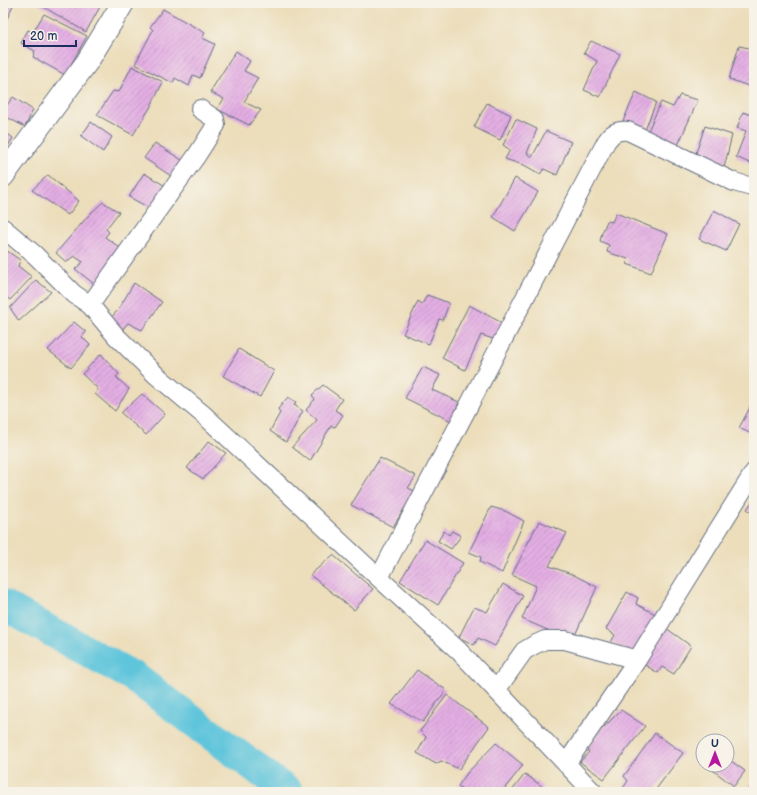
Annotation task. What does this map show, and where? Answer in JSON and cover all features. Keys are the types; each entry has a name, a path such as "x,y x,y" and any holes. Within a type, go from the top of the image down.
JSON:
{"street":[{"path":"3,176 87,62 123,3"},
{"path":"90,305 198,155 216,124 215,119 200,109"},
{"path":"378,578 611,134 620,130 628,131 734,182 748,186 754,185"},
{"path":"3,228 35,255 74,294 90,305 116,336 150,369 205,416 378,578 459,651 497,689 593,792"},
{"path":"566,764 637,660 754,472"},
{"path":"497,689 524,651 545,640 565,640 637,660"}],"building":[{"path":"3,3 14,3 7,19 3,17"},
{"path":"37,3 98,3 101,5 86,32"},
{"path":"163,9 205,33 202,38 215,44 200,78 193,75 189,86 175,78 173,83 135,64 153,30 150,27"},
{"path":"44,14 87,36 65,75 33,57 35,51 21,43 28,30 33,32"},
{"path":"591,41 620,54 600,97 584,90 597,61 584,53"},
{"path":"739,46 754,49 754,88 729,79"},
{"path":"236,51 250,61 244,71 258,78 244,102 261,110 249,125 217,109 224,99 210,92"},
{"path":"132,66 163,82 150,108 133,135 97,115 113,91 119,92"},
{"path":"636,92 656,102 645,130 623,121"},
{"path":"680,95 698,100 678,145 648,131 661,102 673,107"},
{"path":"13,97 33,110 25,127 3,115 3,110"},
{"path":"487,103 511,115 500,140 474,127"},
{"path":"743,112 754,116 754,165 736,157 746,131 737,128"},
{"path":"516,119 537,129 527,153 532,157 546,131 571,142 557,175 544,169 540,174 526,166 505,159 510,150 503,145"},
{"path":"91,122 112,137 103,152 81,136"},
{"path":"705,126 732,135 723,172 693,162"},
{"path":"3,130 13,138 3,154"},
{"path":"155,143 185,162 174,178 144,158"},
{"path":"144,173 167,187 153,210 129,197"},
{"path":"48,175 79,201 68,215 32,190"},
{"path":"515,178 538,192 515,231 493,217"},
{"path":"103,202 119,212 106,229 109,232 105,237 126,252 98,287 75,269 83,262 74,256 66,262 56,253 88,216"},
{"path":"714,210 739,224 726,251 699,239"},
{"path":"616,213 668,234 651,273 627,264 628,259 607,252 609,245 600,241 607,221 612,222"},
{"path":"3,248 20,260 18,266 32,277 10,300 3,294"},
{"path":"36,280 51,292 19,321 10,308"},
{"path":"134,283 162,302 142,330 128,323 122,330 109,320 118,310"},
{"path":"427,295 449,303 443,320 439,319 429,344 403,334 418,301 422,304"},
{"path":"469,305 504,324 496,340 481,335 465,370 442,358"},
{"path":"74,322 86,332 82,337 90,345 71,368 48,350"},
{"path":"239,349 274,371 260,397 223,376"},
{"path":"101,354 119,374 116,377 129,389 115,411 95,394 98,389 82,374"},
{"path":"423,367 440,375 432,390 459,402 451,421 405,398"},
{"path":"323,385 342,399 335,410 343,415 335,427 331,426 310,461 292,447 317,420 306,410 315,399 312,395"},
{"path":"142,394 165,414 146,435 121,413"},
{"path":"288,397 296,402 294,405 303,411 286,442 270,431 280,413 278,409"},
{"path":"754,400 754,435 739,428"},
{"path":"209,441 226,453 203,479 187,468"},
{"path":"380,458 416,476 408,488 415,491 393,527 351,505"},
{"path":"754,499 754,514 747,509"},
{"path":"491,507 505,511 524,521 502,573 480,562 481,557 469,552"},
{"path":"539,521 567,533 549,566 574,575 597,587 575,635 566,630 564,637 522,619 536,586 512,575"},
{"path":"444,531 449,535 452,531 461,536 451,549 438,541"},
{"path":"425,540 463,563 438,605 400,581"},
{"path":"333,555 373,589 354,610 310,575"},
{"path":"503,584 523,596 495,646 478,638 474,645 459,637 474,607 487,612"},
{"path":"627,592 638,598 636,604 659,616 635,656 611,642 615,635 606,629"},
{"path":"666,628 691,646 674,674 662,667 658,673 645,665"},
{"path":"417,670 446,690 423,722 391,704"},
{"path":"447,695 489,727 459,769 441,761 436,764 417,753 426,737 420,731"},
{"path":"621,710 645,726 604,779 580,762 589,752 587,749 600,731"},
{"path":"655,733 683,753 654,792 627,792 623,788 628,781 624,776"},
{"path":"496,743 523,765 502,792 467,792 458,786 468,772"},
{"path":"735,764 745,771 734,786 717,773 735,773"},
{"path":"525,774 543,787 539,792 511,792"},
{"path":"754,782 754,792 746,792"}],"waterway":[{"path":"3,605 134,677 288,792"}]}
